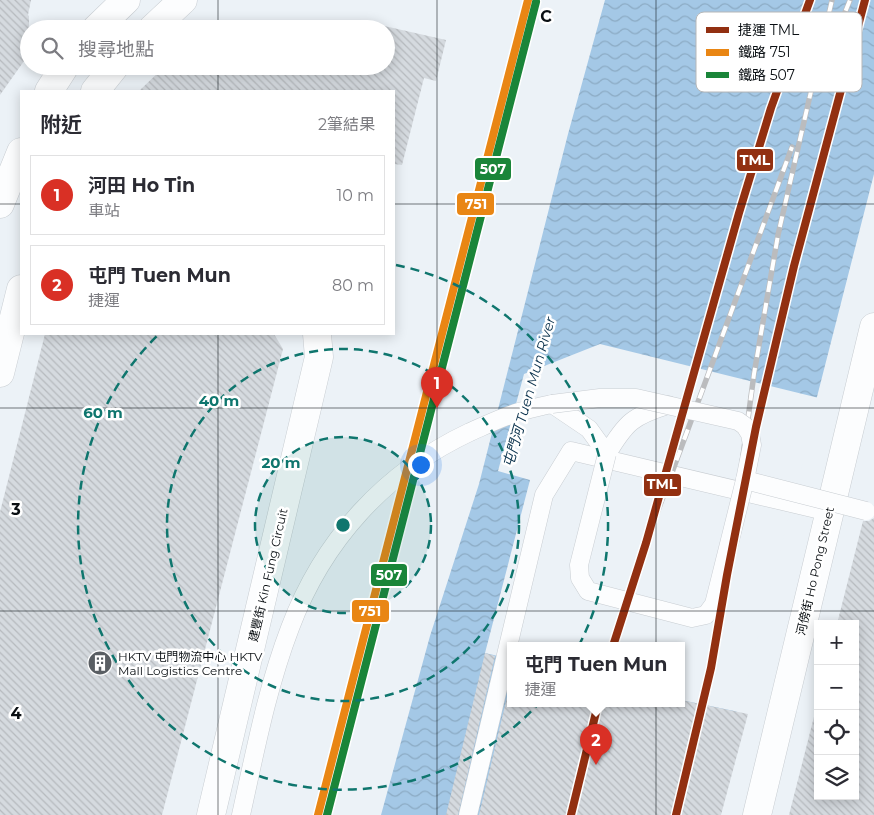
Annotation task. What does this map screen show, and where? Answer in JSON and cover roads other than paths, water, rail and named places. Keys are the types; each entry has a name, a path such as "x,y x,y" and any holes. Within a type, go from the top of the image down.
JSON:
{"street":[{"path":"105,20 126,0"},
{"path":"162,20 183,0"},
{"path":"50,90 59,75"},
{"path":"97,90 108,75"},
{"path":"0,204 20,154"},
{"path":"0,208 20,212"},
{"path":"0,373 20,293"},
{"name":"河傍街 Ho Pong Street","path":"757,815 829,512 866,398 874,327"},
{"name":"建豐街 Kin Fung Circuit","path":"211,815 310,398 319,357 317,335"}],"lane":[{"path":"242,813 266,701 278,662 306,589 326,555 347,527 392,481 453,440 486,425 518,412 552,404 600,398 636,398 668,405 738,421 745,426 750,434 752,445 745,480 714,604 706,615 692,618 588,591 580,578 580,565 607,454 619,434 632,420 646,412 668,405"},
{"path":"552,404 589,429 607,454"},
{"path":"509,642 544,494 571,451 829,512"},
{"path":"745,480 866,511"},
{"path":"468,815 507,650"}],"water":[{"name":"屯門河 Tuen Mun River","path":"605,0 874,0 874,174 710,815 381,815 430,636 479,484 568,134"}],"railway":[{"path":"829,12 832,0"},
{"path":"845,12 850,0"},
{"path":"727,575 754,374 778,235 811,92"},
{"path":"646,543 792,147"}],"metro line":[{"name":"TML","path":"806,12 810,0"},
{"name":"TML","path":"862,12 865,0"},
{"name":"TML","path":"614,642 646,543 739,213 777,92"},
{"name":"TML","path":"676,815 711,668 756,427 794,266 840,92"},
{"name":"TML","path":"571,815 597,707"}],"rail line":[{"name":"751","path":"318,815 528,0"},
{"name":"507","path":"327,815 536,2"}],"place":[{"name":"河田 Ho Tin","path":"437,408"},
{"name":"HKTV 屯門物流中心 HKTV Mall Logistics Centre","path":"100,663"},
{"name":"屯門 Tuen Mun","path":"596,765"}]}
